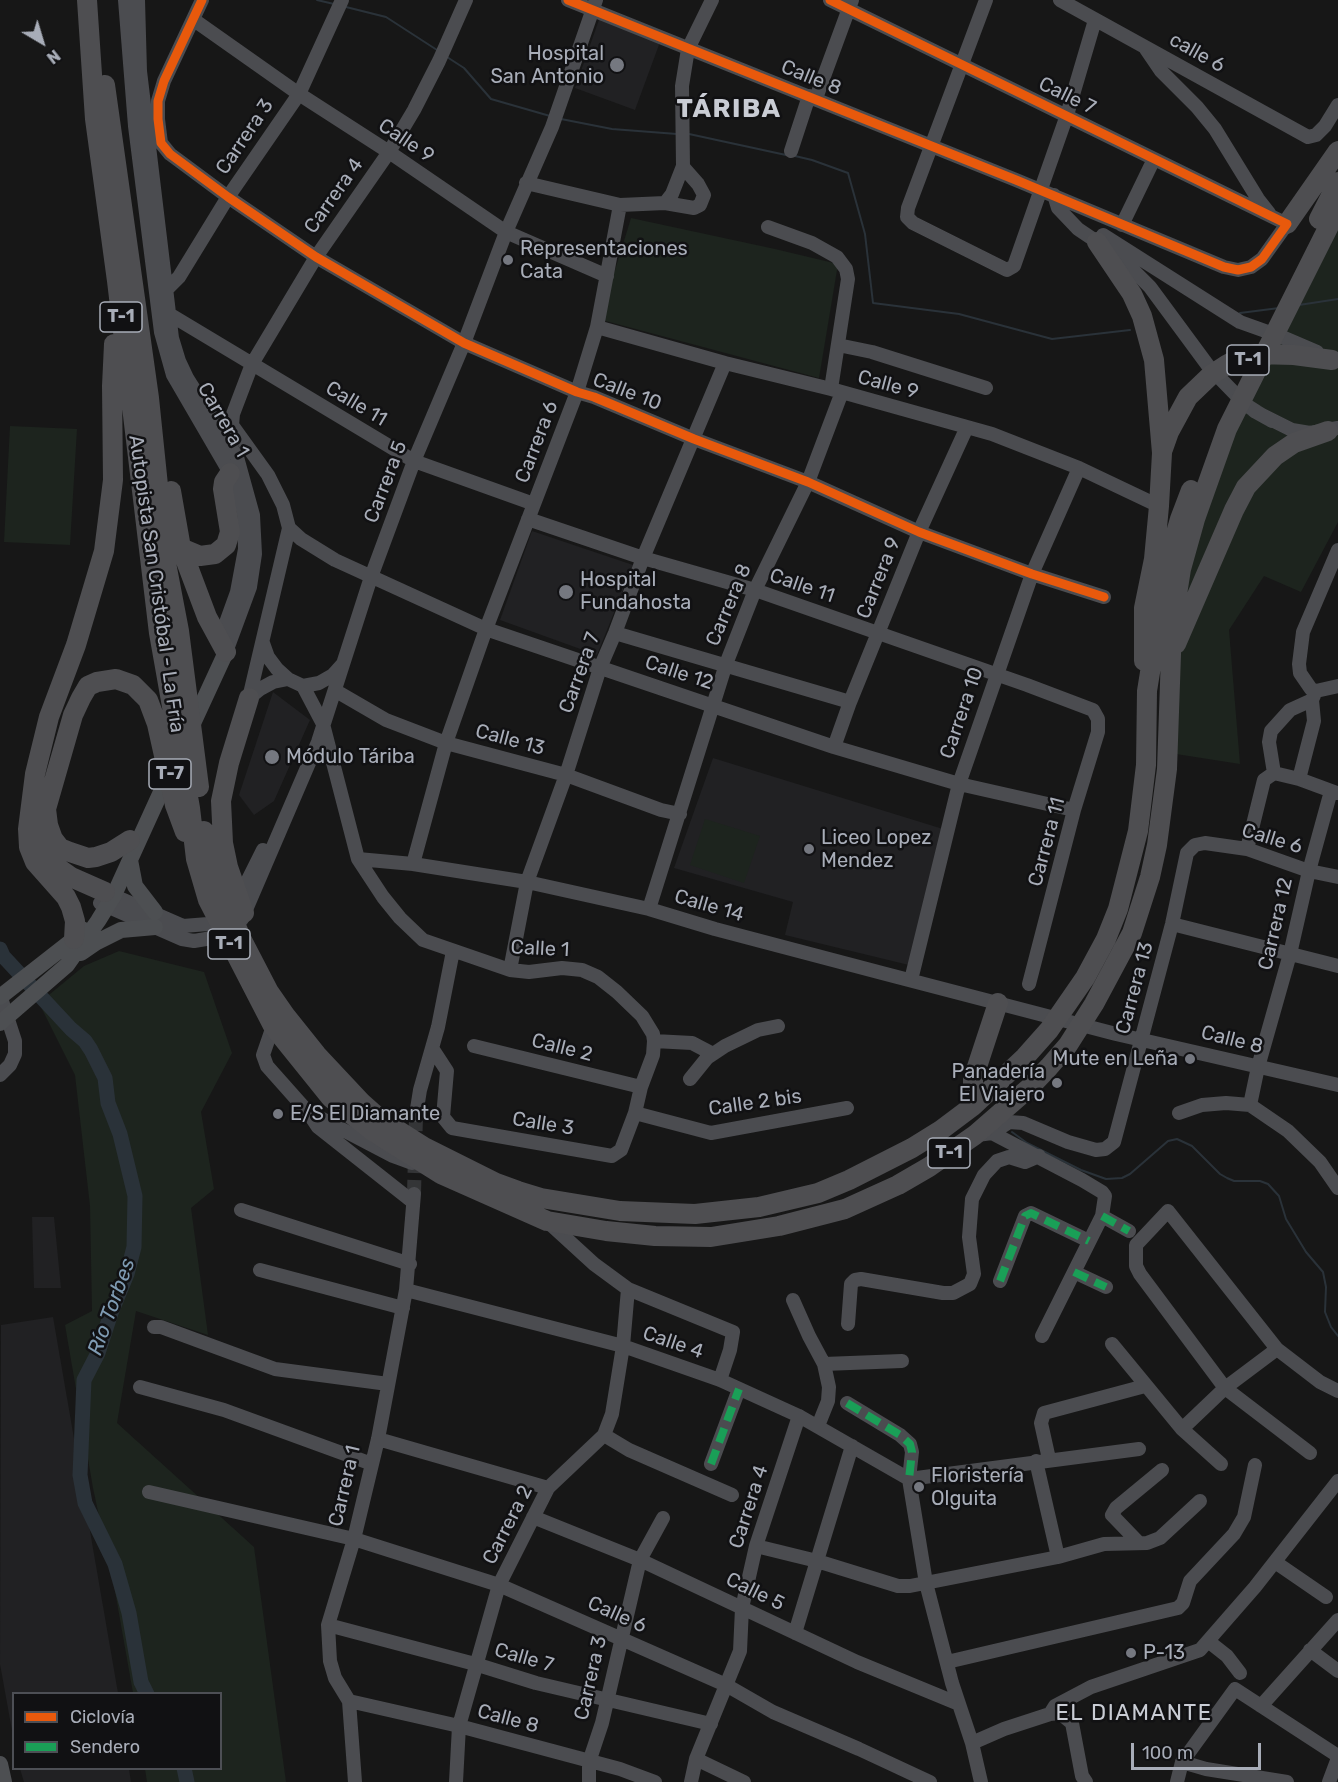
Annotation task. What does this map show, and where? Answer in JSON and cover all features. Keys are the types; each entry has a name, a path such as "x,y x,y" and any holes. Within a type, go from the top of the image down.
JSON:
{"highway":[{"name":"Autopista San Cristóbal - La Fría","path":"87,0 95,119 117,281 159,633 196,859 215,896 252,988 279,1021 332,1098 371,1130 441,1174 547,1221 606,1231 695,1238 779,1226 845,1209 929,1167 984,1134 1068,1045 1094,1004 1132,933 1143,904 1157,845 1167,769 1172,626 1181,569 1222,427"},
{"name":"Autopista San Cristóbal - La Fría","path":"100,0 106,92 149,398 166,563 179,631 188,806 207,845 215,896 258,959"},
{"path":"1280,220 1338,151"},
{"name":"Autopista San Cristóbal - La Fría","path":"279,1021 317,1055 380,1119 424,1147 453,1163 518,1191 541,1198 610,1209 695,1214 759,1207 818,1193 912,1148 974,1106 1025,1058 1049,1030 1085,978 1106,939 1126,881 1138,831 1146,765 1147,691 1168,561 1180,519 1338,182"},
{"name":"Autopista San Cristóbal - La Fría","path":"1284,298 1338,208"},
{"path":"1097,242 1132,294 1142,316 1154,360 1162,453 1154,559 1144,608 1143,651 1147,691"},
{"path":"68,954 75,921 71,907 66,897 34,862 29,847 28,829 35,774 49,717 76,645 93,589 104,550 111,508 115,450 112,386 117,281"},
{"path":"1162,453 1169,432 1188,397 1210,375 1240,357 1275,354 1335,359"},
{"path":"149,398 167,470 181,548 207,617 223,647"},
{"path":"1172,655 1246,487 1275,456 1294,443 1333,429"},
{"path":"181,548 200,556 215,554 226,545 230,532 223,489 224,482 230,473"},
{"path":"107,899 54,865 44,850 41,838 41,827 73,715 88,686 116,679 133,685 148,700 188,806"},
{"path":"249,698 221,801 223,843 228,867 258,959 281,994 279,1021"},
{"path":"46,809 53,839 60,848 70,852 88,858 111,852 130,840"},
{"path":"45,874 107,899"},
{"path":"974,1106 973,1079 998,1003"}],"main road":[{"name":"Carrera 1","path":"107,899 130,840 223,647"},
{"name":"T-7","path":"0,1023 68,954 107,899 130,860 223,647"},
{"path":"68,954 121,930 155,920 135,886 130,860"},
{"name":"T-7","path":"0,996 68,954"},
{"path":"0,1764 4,1782"}],"street":[{"name":"Carrera 1","path":"124,0 135,126 161,332 173,375 230,473 244,514 245,549 223,647"},
{"name":"Carrera 1","path":"138,0 140,71 172,338 187,378 237,457 253,515 255,554 250,587 223,647"},
{"path":"194,20 202,0"},
{"name":"Carrera 3","path":"167,289 179,277 228,197 299,94 342,0"},
{"name":"Carrera 4","path":"289,528 283,505 268,475 232,425 233,414 252,364 316,257 389,152 442,55 466,0"},
{"name":"Calle 8","path":"568,0 594,5 688,49 931,145 1051,198"},
{"path":"665,203 672,194 682,167 682,86 688,49 712,0"},
{"name":"Calle 7","path":"830,0 850,4 962,65 1280,220"},
{"path":"986,0 908,207 907,217 913,223 1007,270 1014,266 1051,198 1067,115 1095,20"},
{"name":"calle 6","path":"1060,0 1308,136 1316,135 1325,126 1338,105"},
{"path":"791,151 850,4"},
{"name":"Carrera 5","path":"107,899 155,920 183,926 208,924 226,913 239,899 271,834 312,738 323,724 336,691 371,577 414,461 464,343 526,183 552,127 594,5"},
{"name":"Calle 9","path":"194,20 299,94 506,232 607,276"},
{"name":"Calle 10","path":"194,20 164,81 158,101 161,143 170,154 228,197 316,257 464,343 577,392 808,482 919,532 1032,574 1104,597"},
{"path":"1051,198 1224,267 1238,270 1251,267 1262,259 1280,220 1258,199 1215,129 1197,107 1161,71 1145,47"},
{"path":"1122,225 1154,159"},
{"path":"526,183 620,205 665,203 694,208 700,205 704,195 698,184 682,167"},
{"path":"1051,198 1078,229 1121,258 1143,279 1167,308 1209,367 1254,411 1292,430 1310,433 1333,429"},
{"path":"1051,198 1140,260 1240,322 1335,359"},
{"name":"Carrera 6","path":"413,864 446,743 486,629 577,392 597,327 620,205"},
{"name":"Carrera 8","path":"649,909 726,664 755,590 808,482 837,391 838,345 848,279 846,269 837,257 812,243 768,227"},
{"name":"Calle 11","path":"169,314 414,461 534,504"},
{"name":"Calle 9","path":"597,327 725,363 837,391 1012,441 1079,468 1159,506"},
{"path":"838,345 872,352 986,388"},
{"name":"Carrera 7","path":"510,970 527,882 566,775 600,668 643,558 725,363"},
{"name":"Carrera 9","path":"834,747 919,532 967,427"},
{"name":"Carrera 10","path":"911,980 959,784 1032,574 1079,468"},
{"name":"Calle 11","path":"528,519 643,558 755,590 1093,710"},
{"path":"249,698 289,528"},
{"name":"Calle 12","path":"289,528 301,539 335,560 486,629 834,747 959,784 1074,810"},
{"path":"1299,779 1314,721 1314,695 1300,673 1303,632 1338,550"},
{"path":"615,633 850,702"},
{"path":"263,642 268,657 277,669 288,679 303,686 319,683 333,675 344,663"},
{"path":"249,698 260,688 288,679"},
{"path":"303,686 323,724 358,859 383,897 412,930 423,940 453,951 416,1115"},
{"path":"1274,773 1269,742 1271,731 1290,710 1314,695 1338,686"},
{"name":"Calle 13","path":"336,691 386,720 446,743 566,775 661,810 680,814"},
{"name":"Carrera 11","path":"1029,984 1074,810 1098,732 1098,719 1093,710"},
{"path":"1246,849 1264,780 1274,773 1299,779 1334,792"},
{"name":"Carrera 12","path":"1250,1106 1309,871 1334,792"},
{"name":"Calle 6","path":"1194,845 1205,843 1246,849 1309,871 1338,878"},
{"name":"Carrera 13","path":"984,1134 1009,1122 1016,1122 1096,1150 1105,1149 1114,1142 1172,924 1187,853 1194,845"},
{"name":"Calle 14","path":"358,859 413,864 527,882 649,909 715,929 1116,1034"},
{"path":"1172,924 1338,966"},
{"name":"Calle 1","path":"453,951 510,970 529,972 562,968 582,970 598,977 642,1016 653,1034 654,1041"},
{"path":"0,996 12,1029 15,1054 10,1065 0,1075"},
{"path":"279,1021 262,1055 267,1066 307,1111 393,1156 441,1174"},
{"path":"690,1079 713,1054 758,1030 778,1026"},
{"name":"Calle 8","path":"1116,1034 1338,1085"},
{"path":"641,1088 653,1055 654,1041 692,1044 713,1054"},
{"name":"Calle 2","path":"474,1046 641,1088"},
{"name":"Calle 3","path":"432,1048 447,1071 443,1116 452,1128 459,1130 612,1156 621,1150 636,1113 641,1088"},
{"path":"1179,1113 1202,1105 1226,1103 1250,1106 1288,1131 1320,1162 1338,1188"},
{"name":"Calle 2 bis","path":"636,1113 711,1133 847,1108"},
{"name":"Carrera 1","path":"307,1111 318,1127 414,1198 410,1264 378,1439 354,1539 328,1625 330,1661 335,1678 349,1701 355,1782"},
{"path":"984,1134 1039,1156 1102,1192 1105,1202 1102,1216 1042,1336"},
{"path":"848,1324 851,1284 855,1280 861,1279 943,1293 953,1293 970,1284 974,1274 969,1237 972,1199 984,1175 997,1161 1009,1157 1025,1162 1039,1156"},
{"path":"241,1210 410,1264"},
{"path":"1311,1453 1226,1388 1136,1266 1136,1245 1168,1211 1277,1348 1320,1382 1338,1391"},
{"path":"1000,1281 1024,1216 1031,1213 1089,1241"},
{"path":"1102,1216 1129,1231"},
{"path":"547,1221 594,1263 628,1289 733,1332 730,1350 720,1380"},
{"path":"260,1270 403,1308"},
{"path":"1074,1272 1106,1287"},
{"name":"Carrera 2","path":"456,1782 459,1726 499,1586 548,1488 604,1435 616,1397 628,1289"},
{"name":"Calle 4","path":"406,1290 623,1346 720,1380 799,1416 909,1479"},
{"path":"793,1300 824,1364 829,1387 828,1401 818,1426"},
{"path":"154,1327 161,1327 275,1369 388,1384"},
{"path":"1112,1344 1182,1429 1221,1464"},
{"path":"1182,1429 1226,1388 1277,1348"},
{"path":"824,1364 902,1361"},
{"path":"1058,1557 1042,1460 1041,1424 1044,1413 1145,1386"},
{"path":"140,1387 224,1410 372,1464"},
{"path":"711,1464 739,1389"},
{"path":"847,1403 900,1435 910,1444 912,1452 909,1479 926,1583 981,1782"},
{"name":"Carrera 4","path":"692,1782 696,1759 740,1651 742,1608 756,1546 799,1416"},
{"path":"604,1435 628,1450 732,1495"},
{"path":"378,1439 548,1488"},
{"path":"795,1634 852,1446"},
{"path":"909,1479 1139,1449"},
{"path":"947,1662 1178,1608 1183,1603 1190,1581 1234,1534 1244,1517 1255,1465"},
{"path":"1139,1543 1112,1515 1116,1508 1162,1470"},
{"path":"1050,1714 1055,1706 1091,1687 1200,1650 1275,1562 1338,1481"},
{"name":"Calle 6","path":"149,1492 354,1539 499,1586 726,1685 773,1712 930,1782"},
{"path":"756,1546 817,1561 898,1586 910,1586 1058,1557 1104,1544 1147,1543 1160,1538 1200,1501"},
{"name":"Calle 5","path":"533,1517 640,1560 856,1662 959,1704"},
{"name":"Carrera 3","path":"589,1782 589,1762 607,1701 640,1560 663,1518"},
{"path":"1275,1562 1326,1597"},
{"path":"1261,1706 1338,1620"},
{"name":"Calle 7","path":"328,1625 475,1664 536,1683 711,1724"},
{"path":"1208,1641 1227,1656 1240,1673"},
{"path":"1310,1650 1338,1671"},
{"path":"1177,1782 1182,1762 1234,1689 1338,1757 1329,1782"},
{"name":"Calle 8","path":"349,1701 459,1726 620,1769 655,1782"},
{"path":"972,1743 1004,1729 1060,1713 1072,1724 1083,1781"},
{"path":"696,1759 744,1782"},
{"path":"1182,1762 1206,1769 1287,1782"}],"shaded area":[{"name":"Hospital San Antonio","path":"600,17 660,42 635,110 575,88"},
{"path":"1338,216 1338,522 1301,592 1264,576 1229,630 1240,764 1176,754 1177,673 1185,581 1210,490 1244,405"},
{"path":"631,218 838,264 819,378 602,320"},
{"path":"10,426 77,429 70,545 4,542"},
{"name":"Hospital Fundahosta","path":"532,531 633,565 597,655 500,620"},
{"name":"Módulo Táriba","path":"273,692 310,720 274,801 254,815 239,795"},
{"name":"Liceo Lopez Mendez","path":"713,758 943,829 909,965 785,935 793,902 674,868"},
{"path":"705,819 760,836 744,883 690,865"},
{"path":"119,951 204,972 232,1053 201,1112 214,1189 191,1208 208,1335 136,1311 117,1423 254,1547 286,1782 147,1782 145,1770 222,1770 222,1692 133,1692 115,1591 93,1488 65,1325 92,1311 90,1206 75,1075 39,1003 84,966"},
{"path":"32,1217 54,1217 61,1288 34,1288"},
{"path":"53,1317 118,1692 12,1692 12,1730 0,1664 1,1325"},
{"path":"20,1770 129,1770 131,1782 24,1782"}],"waterway":[{"path":"317,0 334,4"},
{"path":"346,7 386,17 437,50"},
{"path":"447,57 464,68 491,99 550,116"},
{"path":"561,119 612,129 677,134"},
{"path":"689,134 786,155"},
{"path":"795,156 848,173 865,234 873,303 959,314 1052,339 1130,330"},
{"path":"1299,305 1338,299"},
{"path":"1240,313 1279,308"},
{"name":"Río Torbes","path":"0,949 3,956 91,1050 105,1078 108,1103 120,1134 135,1196 134,1247 127,1274 98,1353 84,1380 80,1475 85,1503 115,1564 129,1613 141,1682 146,1692"},
{"path":"1012,1132 1027,1143 1081,1170 1106,1179 1122,1178 1130,1174 1168,1141 1177,1139 1192,1146 1227,1178 1234,1181 1260,1181 1268,1184 1279,1196 1286,1219 1306,1252 1323,1272 1326,1287 1325,1312 1331,1327 1338,1336"},
{"name":"Río Torbes","path":"184,1770 187,1782"}],"tunnel":[{"path":"414,1194 416,1115"}],"marked path":[{"path":"1000,1281 1025,1216 1031,1213 1089,1241"},
{"path":"1102,1216 1129,1231"},
{"path":"1074,1272 1106,1287"},
{"path":"711,1464 739,1389"},
{"path":"847,1403 900,1435 910,1444 912,1452 909,1479"}],"cycle path":[{"path":"202,0 164,81 158,101 161,143 170,154 228,197 316,257 464,343 577,392 808,482 919,532 1032,574 1104,597"},
{"path":"568,0 1016,180 1224,267 1238,270 1251,267 1262,259 1287,224 830,0"}],"place":[{"name":"Hospital San Antonio","path":"617,65"},
{"name":"Representaciones Cata","path":"508,260"},
{"name":"Hospital Fundahosta","path":"566,592"},
{"name":"Módulo Táriba","path":"272,757"},
{"name":"Liceo Lopez Mendez","path":"809,849"},
{"name":"Mute en Leña","path":"1190,1059"},
{"name":"Panadería El Viajero","path":"1057,1083"},
{"name":"E/S El Diamante","path":"278,1114"},
{"name":"Floristería Olguita","path":"919,1487"},
{"name":"P-13","path":"1131,1653"}],"district":[{"name":"TÁRIBA","path":"729,109"},
{"name":"EL DIAMANTE","path":"1134,1714"}]}
